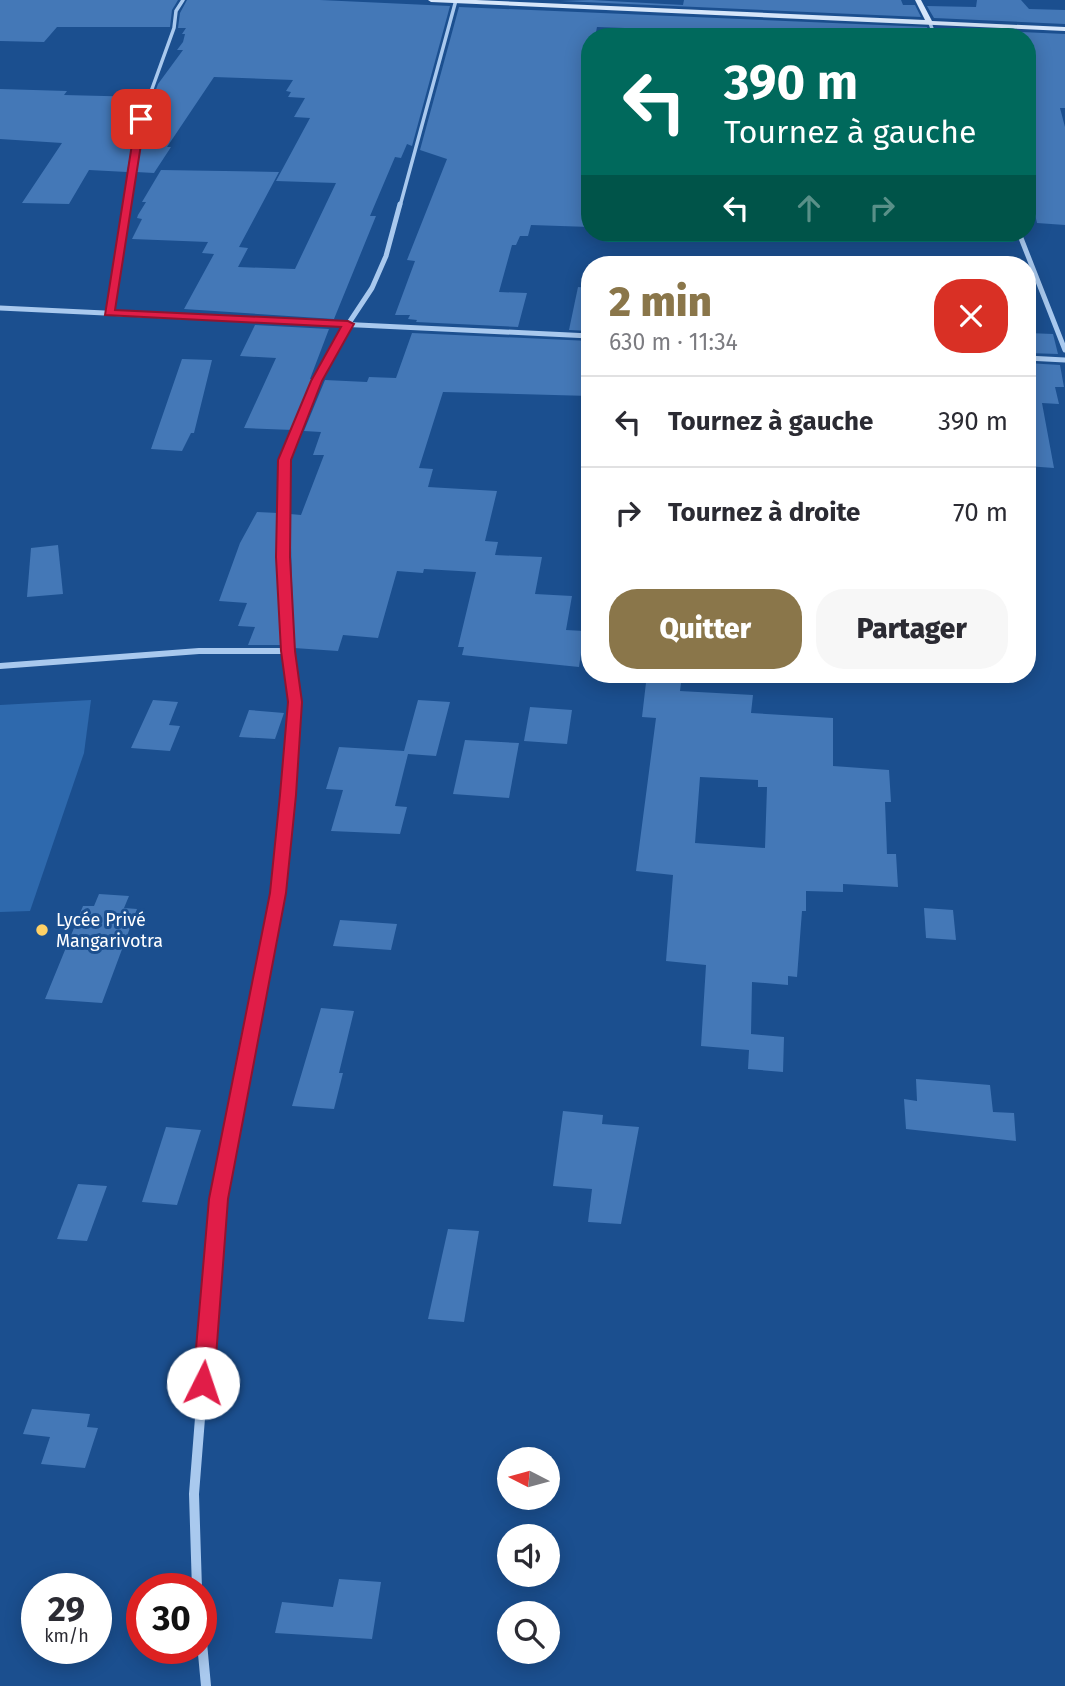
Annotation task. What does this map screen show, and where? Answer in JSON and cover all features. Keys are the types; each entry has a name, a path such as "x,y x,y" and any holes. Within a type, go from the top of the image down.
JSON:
{"main road":[{"path":"431,0 1065,29"},
{"path":"918,0 930,23"}],"street":[{"path":"109,313 141,119 174,28 176,10 183,0"},
{"path":"196,1573 194,1494 216,1216 278,893 295,702 288,651 283,557 285,460 317,381 348,324 372,288 386,257 456,1"},
{"path":"930,23 932,28"},
{"path":"1036,276 1065,350"},
{"path":"0,308 581,336"},
{"path":"1036,358 1065,360"},
{"path":"0,666 199,651 288,651"},
{"path":"204,1664 206,1686"}],"shaded area":[{"path":"91,700 84,753 30,911 0,912 0,705"}],"building":[{"path":"0,0 178,0 172,10 170,27 57,27 44,42 0,41"},
{"path":"187,0 320,0 450,6 412,146 407,144 401,158 395,157 370,216 376,216 334,319 184,309 214,254 202,253 208,242 132,239 142,219 137,218 146,202 142,202 161,170 279,172 239,247 248,248 238,267 295,269 336,183 276,181 310,118 294,117 305,98 288,97 291,92 286,91 293,80 214,77 167,147 171,147 154,173 136,172 144,123 158,84 183,50 177,50 183,42 185,34 182,34 186,28 178,28 180,13"},
{"path":"684,0 901,0 903,5 915,5 921,17 560,1 683,5"},
{"path":"977,0 1021,0 1029,9 1065,10 1065,24 934,18 927,6 976,7"},
{"path":"459,7 927,28 581,28 581,227 531,225 528,236 520,236 516,245 512,245 499,292 527,293 518,327 416,322 417,320 408,319 410,315 395,315 415,261 407,260 447,159 420,150"},
{"path":"1036,33 1065,34 1065,108 1060,108 1065,127 1065,225 1037,223"},
{"path":"0,89 67,91 64,95 144,97 136,121 127,172 89,170 69,204 22,203 62,143 0,139"},
{"path":"578,287 581,287 581,331 569,330"},
{"path":"255,325 329,329 310,379 314,379 293,430 244,428 276,358 240,356"},
{"path":"412,333 581,341 581,396 443,392 419,468 433,469 428,487 497,491 485,541 498,542 495,555 542,557 535,594 572,596 566,630 581,631 579,667 462,655 464,647 458,647 476,572 424,569 423,573 397,571 378,638 343,635 338,651 294,648 290,514 301,515 324,455 313,455 321,432 304,431 325,380 367,382 369,377 396,378"},
{"path":"1036,333 1053,334 1058,354 1036,353"},
{"path":"182,359 212,360 194,433 191,433 182,451 151,449"},
{"path":"1036,364 1060,365 1064,387 1055,387 1059,404 1042,403 1054,468 1036,467"},
{"path":"257,512 278,513 282,645 248,645 255,627 238,626 247,603 219,601 240,543"},
{"path":"58,545 63,594 27,597 31,548"},
{"path":"646,683 681,683 680,691 753,695 751,713 833,718 833,766 889,770 891,802 885,802 887,854 896,854 898,887 843,884 843,892 806,891 797,977 788,976 788,985 752,982 751,1034 784,1037 783,1072 748,1069 749,1050 701,1046 706,965 666,961 673,875 636,871 656,718 642,717","holes":["700,777 758,780 758,787 767,787 765,848 695,843"]},
{"path":"153,700 178,702 169,725 180,726 170,751 131,748"},
{"path":"418,700 450,702 436,756 408,754 395,806 407,807 400,834 331,831 343,790 326,789 339,747 404,751"},
{"path":"530,707 572,710 567,744 524,741"},
{"path":"249,710 284,713 275,739 239,737"},
{"path":"465,740 519,743 509,798 453,794"},
{"path":"99,894 129,896 124,908 137,909 102,1003 45,999 83,906 94,906"},
{"path":"924,908 953,910 956,940 926,938"},
{"path":"340,920 397,924 391,950 333,946"},
{"path":"321,1008 354,1011 339,1073 343,1073 334,1109 292,1106"},
{"path":"916,1079 990,1085 993,1112 1014,1113 1016,1141 906,1129 904,1099 917,1101"},
{"path":"563,1111 603,1115 602,1124 639,1127 621,1224 588,1222 592,1189 553,1186"},
{"path":"166,1127 201,1130 177,1205 142,1202"},
{"path":"78,1184 107,1186 87,1241 57,1239"},
{"path":"448,1229 479,1231 464,1322 428,1319"},
{"path":"32,1409 90,1414 87,1427 98,1428 85,1468 41,1464 50,1437 23,1434"},
{"path":"339,1579 381,1582 372,1639 275,1633 282,1602 333,1607"}],"place":[{"name":"Lycée Privé Mangarivotra","path":"42,930"}],"route":[{"path":"141,119 109,313 348,324 317,381 288,447 283,471 283,557 288,651 295,702 288,795 278,893 218,1199 203,1383"}]}
